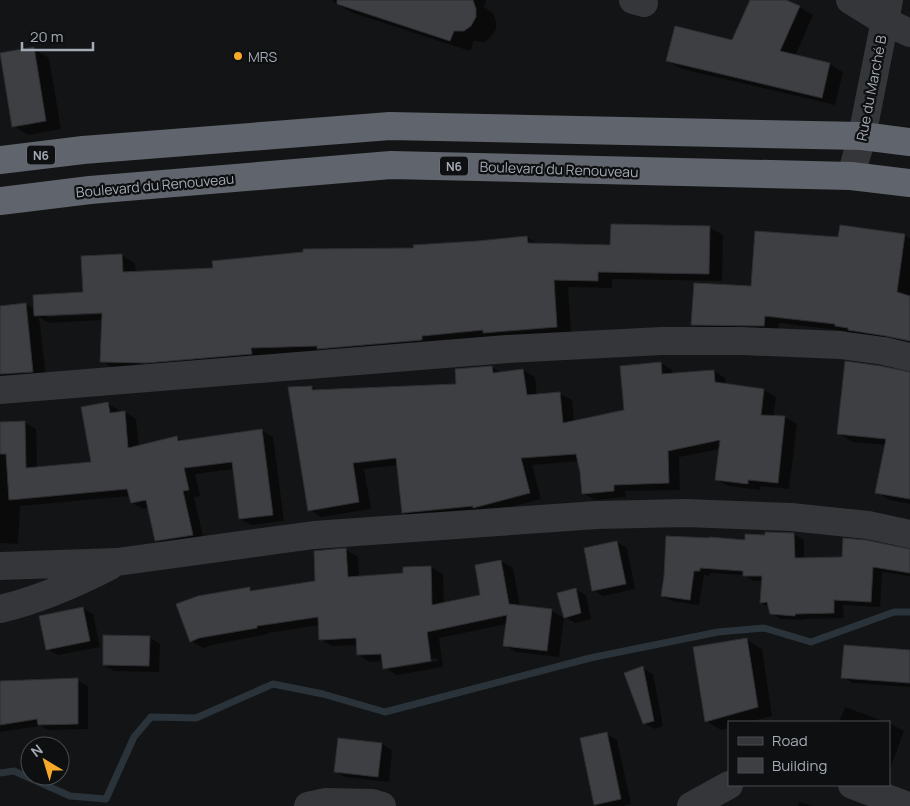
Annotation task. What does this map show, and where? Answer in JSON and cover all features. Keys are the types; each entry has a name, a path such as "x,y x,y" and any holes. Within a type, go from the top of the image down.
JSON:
{"highway":[{"name":"N6","path":"0,160 83,150 390,126 862,136 910,142"},
{"path":"390,126 391,165"},
{"path":"83,150 90,190"},
{"name":"Boulevard du Renouveau","path":"0,201 90,190 391,165 851,176 910,183"}],"street":[{"path":"850,0 886,11 910,33"},
{"name":"Rue du Marché B","path":"851,176 862,136 886,11"},
{"path":"0,390 508,349 661,341 742,341 840,346 884,351 910,357"},
{"path":"0,566 117,562 314,535 597,515 685,513 791,517 868,525 910,534"},
{"path":"0,609 25,603 79,582 117,562"},
{"path":"691,806 728,786"},
{"path":"855,786 908,806"},
{"path":"308,806 326,802 382,806"}],"building":[{"path":"337,0 473,0 476,17 471,26 464,31 454,31 450,41 337,4"},
{"path":"750,0 786,0 800,6 780,51 830,63 822,98 666,61 675,26 732,40"},
{"path":"34,47 46,121 12,127 0,53"},
{"path":"611,224 710,226 709,274 598,272 598,281 554,280 557,327 483,333 483,330 422,336 422,340 317,349 317,346 251,348 252,354 146,363 100,362 102,313 34,316 33,295 83,292 81,256 122,254 123,272 213,268 212,261 303,252 303,249 414,248 413,245 527,236 528,243 610,245"},
{"path":"840,225 905,234 897,292 910,296 910,341 848,330 848,328 835,326 835,324 765,316 764,326 691,325 694,283 751,286 755,231 838,237"},
{"path":"26,303 33,372 0,374 0,306"},
{"path":"845,361 910,372 910,499 875,493 886,439 837,434"},
{"path":"661,362 662,374 714,370 715,382 764,389 761,415 785,416 778,483 748,480 748,484 715,480 720,440 668,451 669,483 614,485 614,491 582,494 576,454 521,458 530,493 473,508 473,506 402,513 396,458 353,463 359,502 308,511 288,387 312,386 312,390 456,384 455,369 492,366 493,373 523,369 527,395 560,392 563,423 624,410 620,366"},
{"path":"108,402 110,413 125,411 128,448 177,436 178,441 262,429 273,515 239,519 232,462 184,468 189,490 183,491 193,535 155,541 146,500 131,503 127,489 9,500 6,454 0,454 0,422 25,421 26,468 91,462 81,407"},
{"path":"765,532 794,533 795,558 842,557 843,538 866,540 910,549 910,573 873,567 871,602 834,600 834,613 795,614 795,616 770,614 767,602 760,603 762,576 743,576 743,571 700,568 700,571 694,571 690,600 661,596 666,536 745,540 745,534 765,535"},
{"path":"617,541 626,584 592,591 584,548"},
{"path":"346,548 348,577 403,573 403,567 431,566 432,605 480,595 475,565 501,560 509,604 552,609 547,651 503,646 507,615 427,632 431,661 383,669 381,654 357,655 356,638 319,640 318,617 257,626 257,628 199,638 190,642 176,604 198,596 250,587 250,591 315,581 314,551"},
{"path":"576,588 581,613 564,618 557,593"},
{"path":"83,607 90,641 46,650 39,616"},
{"path":"103,635 150,636 149,666 103,665"},
{"path":"747,638 758,707 705,722 693,647"},
{"path":"844,645 910,650 910,683 841,678"},
{"path":"643,666 654,721 643,724 624,673"},
{"path":"78,678 78,724 38,725 37,719 0,725 0,681"},
{"path":"607,732 621,799 594,805 580,738"},
{"path":"338,738 382,743 378,777 334,772"}],"waterway":[{"path":"0,773 14,771 70,796 106,799 134,737 151,717 196,718 273,684 323,694 385,712 590,658 718,632 764,628 811,642 894,612 910,612"}],"place":[{"name":"MRS","path":"238,56"}]}
